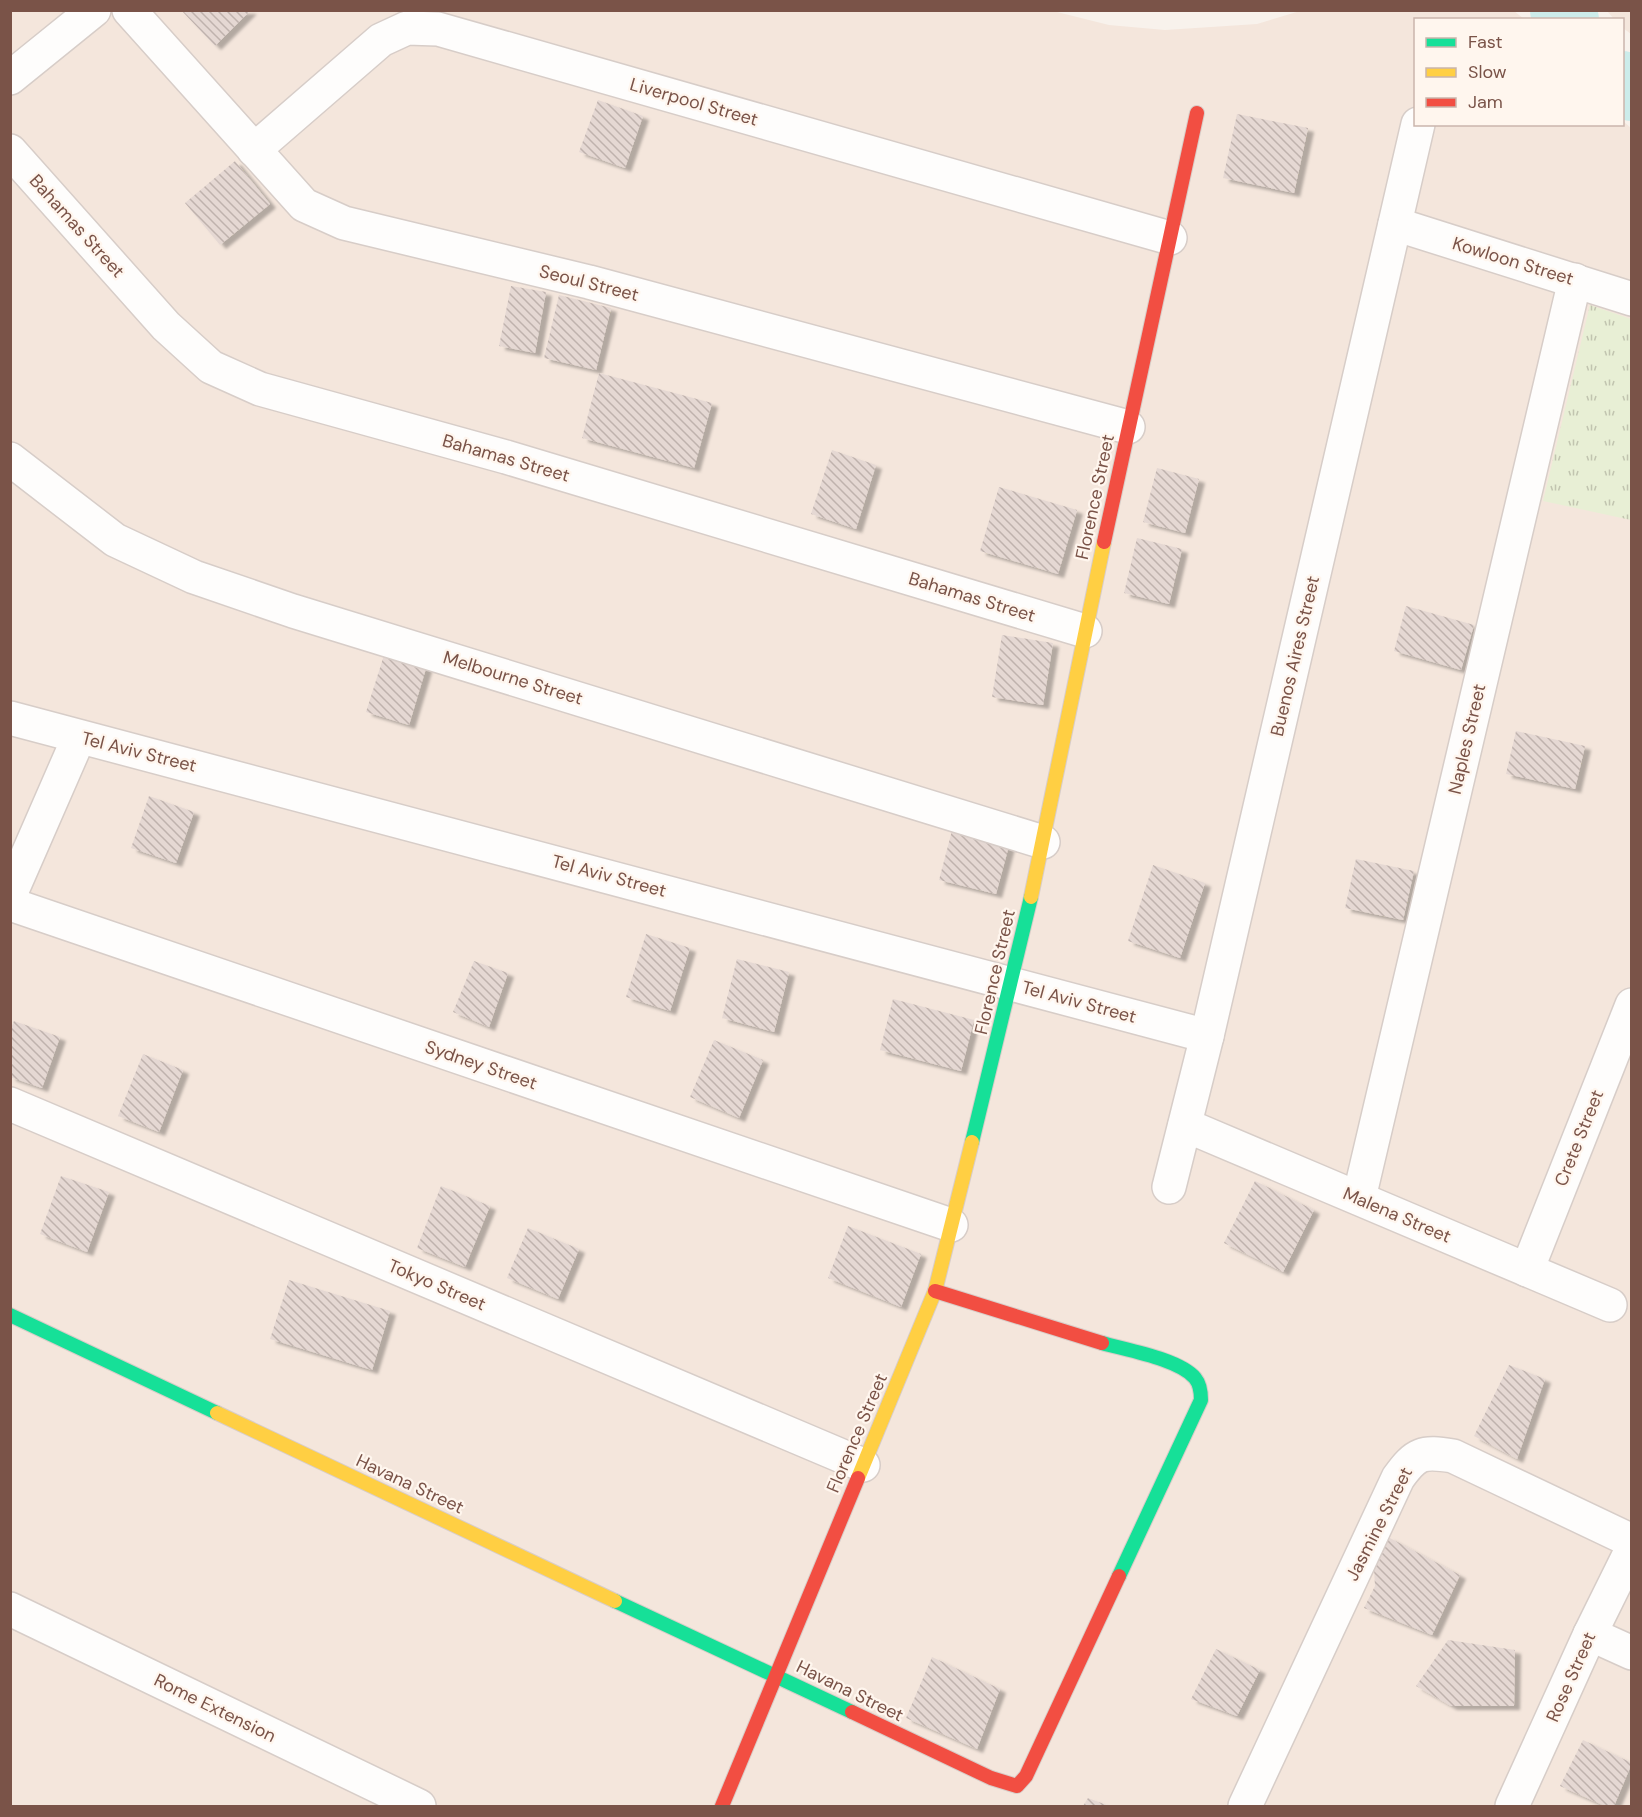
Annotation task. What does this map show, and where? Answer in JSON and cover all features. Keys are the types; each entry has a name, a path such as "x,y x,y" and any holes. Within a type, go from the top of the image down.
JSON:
{"street":[{"path":"10,78 94,10"},
{"name":"Seoul Street","path":"129,10 304,205 344,223 589,282 1128,427"},
{"name":"Liverpool Street","path":"254,150 381,40 407,28 438,29 1170,238"},
{"name":"Florence Street","path":"722,1806 935,1291 1011,984 1043,842 1128,427 1197,113"},
{"name":"Buenos Aires Street","path":"1169,1187 1208,1036 1418,126"},
{"name":"Bahamas Street","path":"10,151 166,326 211,367 260,389 506,457 1085,631"},
{"name":"Kowloon Street","path":"1395,224 1632,298"},
{"name":"Naples Street","path":"1359,1198 1575,280"},
{"name":"Melbourne Street","path":"10,459 115,540 194,577 293,611 1043,842"},
{"name":"Tel Aviv Street","path":"10,718 1208,1036"},
{"path":"10,895 79,737"},
{"name":"Sydney Street","path":"10,904 951,1225"},
{"name":"Crete Street","path":"1527,1270 1632,1005"},
{"name":"Tokyo Street","path":"10,1104 863,1465"},
{"name":"Malena Street","path":"1185,1125 1610,1305"},
{"name":"Havana Street","path":"10,1316 991,1778 1017,1786 1026,1776 1201,1401 1201,1386 1193,1374 1178,1366 935,1291"},
{"name":"Jasmine Street","path":"1245,1806 1398,1478 1412,1458 1429,1452 1453,1456 1632,1541"},
{"name":"Rose Street","path":"1512,1806 1590,1634 1632,1549"},
{"name":"Rome Extension","path":"10,1609 419,1806"},
{"path":"1590,1634 1632,1653"}],"shaded area":[{"path":"1049,10 1109,25 1165,30 1257,24 1300,11 1514,11 1523,18 1414,18 1414,126 1624,126 1624,122 1631,128 1631,1806 11,1806 11,11"},
{"path":"1607,11 1631,11 1631,34 1624,29 1624,18 1613,18"}],"green space":[{"path":"1590,305 1631,319 1631,520 1543,501"}],"building":[{"path":"181,10 251,10 215,46"},
{"path":"598,100 643,116 625,168 579,152"},
{"path":"1237,114 1308,128 1294,193 1223,178"},
{"path":"235,161 270,204 220,245 185,203"},
{"path":"511,286 546,292 535,353 499,346"},
{"path":"559,295 611,308 596,370 544,358"},
{"path":"599,373 712,403 694,468 582,438"},
{"path":"832,450 876,465 856,529 811,514"},
{"path":"1157,468 1199,479 1185,533 1143,522"},
{"path":"999,487 1077,510 1058,574 980,551"},
{"path":"1137,538 1182,549 1169,604 1124,593"},
{"path":"1406,606 1474,625 1461,670 1394,651"},
{"path":"1002,635 1053,643 1043,705 992,697"},
{"path":"385,652 427,665 409,725 366,712"},
{"path":"1516,731 1585,746 1575,789 1506,774"},
{"path":"149,796 194,812 176,863 131,848"},
{"path":"954,823 1011,838 996,894 939,880"},
{"path":"1356,859 1414,871 1403,920 1345,908"},
{"path":"1153,865 1205,883 1180,958 1128,941"},
{"path":"646,934 690,948 670,1011 626,997"},
{"path":"737,959 789,972 774,1032 722,1018"},
{"path":"474,961 508,973 489,1027 453,1012"},
{"path":"893,999 974,1020 961,1071 880,1050"},
{"path":"14,1021 60,1037 42,1088 10,1077 10,1030"},
{"path":"714,1040 763,1060 739,1118 690,1097"},
{"path":"143,1054 183,1070 159,1132 118,1116"},
{"path":"61,1176 109,1192 87,1252 40,1234"},
{"path":"1255,1181 1314,1210 1283,1272 1224,1243"},
{"path":"441,1186 490,1206 465,1267 417,1248"},
{"path":"848,1226 921,1254 901,1307 828,1278"},
{"path":"528,1228 579,1249 558,1299 507,1278"},
{"path":"289,1280 390,1311 372,1370 270,1339"},
{"path":"1509,1365 1545,1379 1517,1459 1474,1436"},
{"path":"1388,1537 1460,1575 1432,1635 1364,1608 1375,1586 1374,1569"},
{"path":"1448,1640 1515,1650 1514,1706 1451,1706 1416,1686"},
{"path":"1216,1649 1260,1670 1237,1716 1191,1699"},
{"path":"932,1657 1000,1689 977,1749 906,1718"},
{"path":"1583,1740 1632,1763 1614,1806 1605,1806 1560,1786"},
{"path":"1088,1798 1109,1806 1083,1806"}],"waterway":[{"path":"1561,10 1567,18"},
{"path":"1624,84 1632,90"}],"traffic: fast":[{"path":"972,1142 1031,897"},
{"path":"10,1315 217,1413"},
{"path":"1102,1343 1165,1360 1187,1371 1195,1378 1201,1394 1201,1400 1119,1576"},
{"path":"615,1601 852,1712"}],"traffic: slow":[{"path":"1031,897 1104,542"},
{"path":"858,1478 935,1291 972,1142"},
{"path":"217,1413 615,1601"}],"traffic: jam":[{"path":"1104,542 1197,113"},
{"path":"935,1291 1102,1343"},
{"path":"722,1806 858,1478"},
{"path":"852,1712 991,1778 1017,1786 1026,1776 1119,1576"}]}
